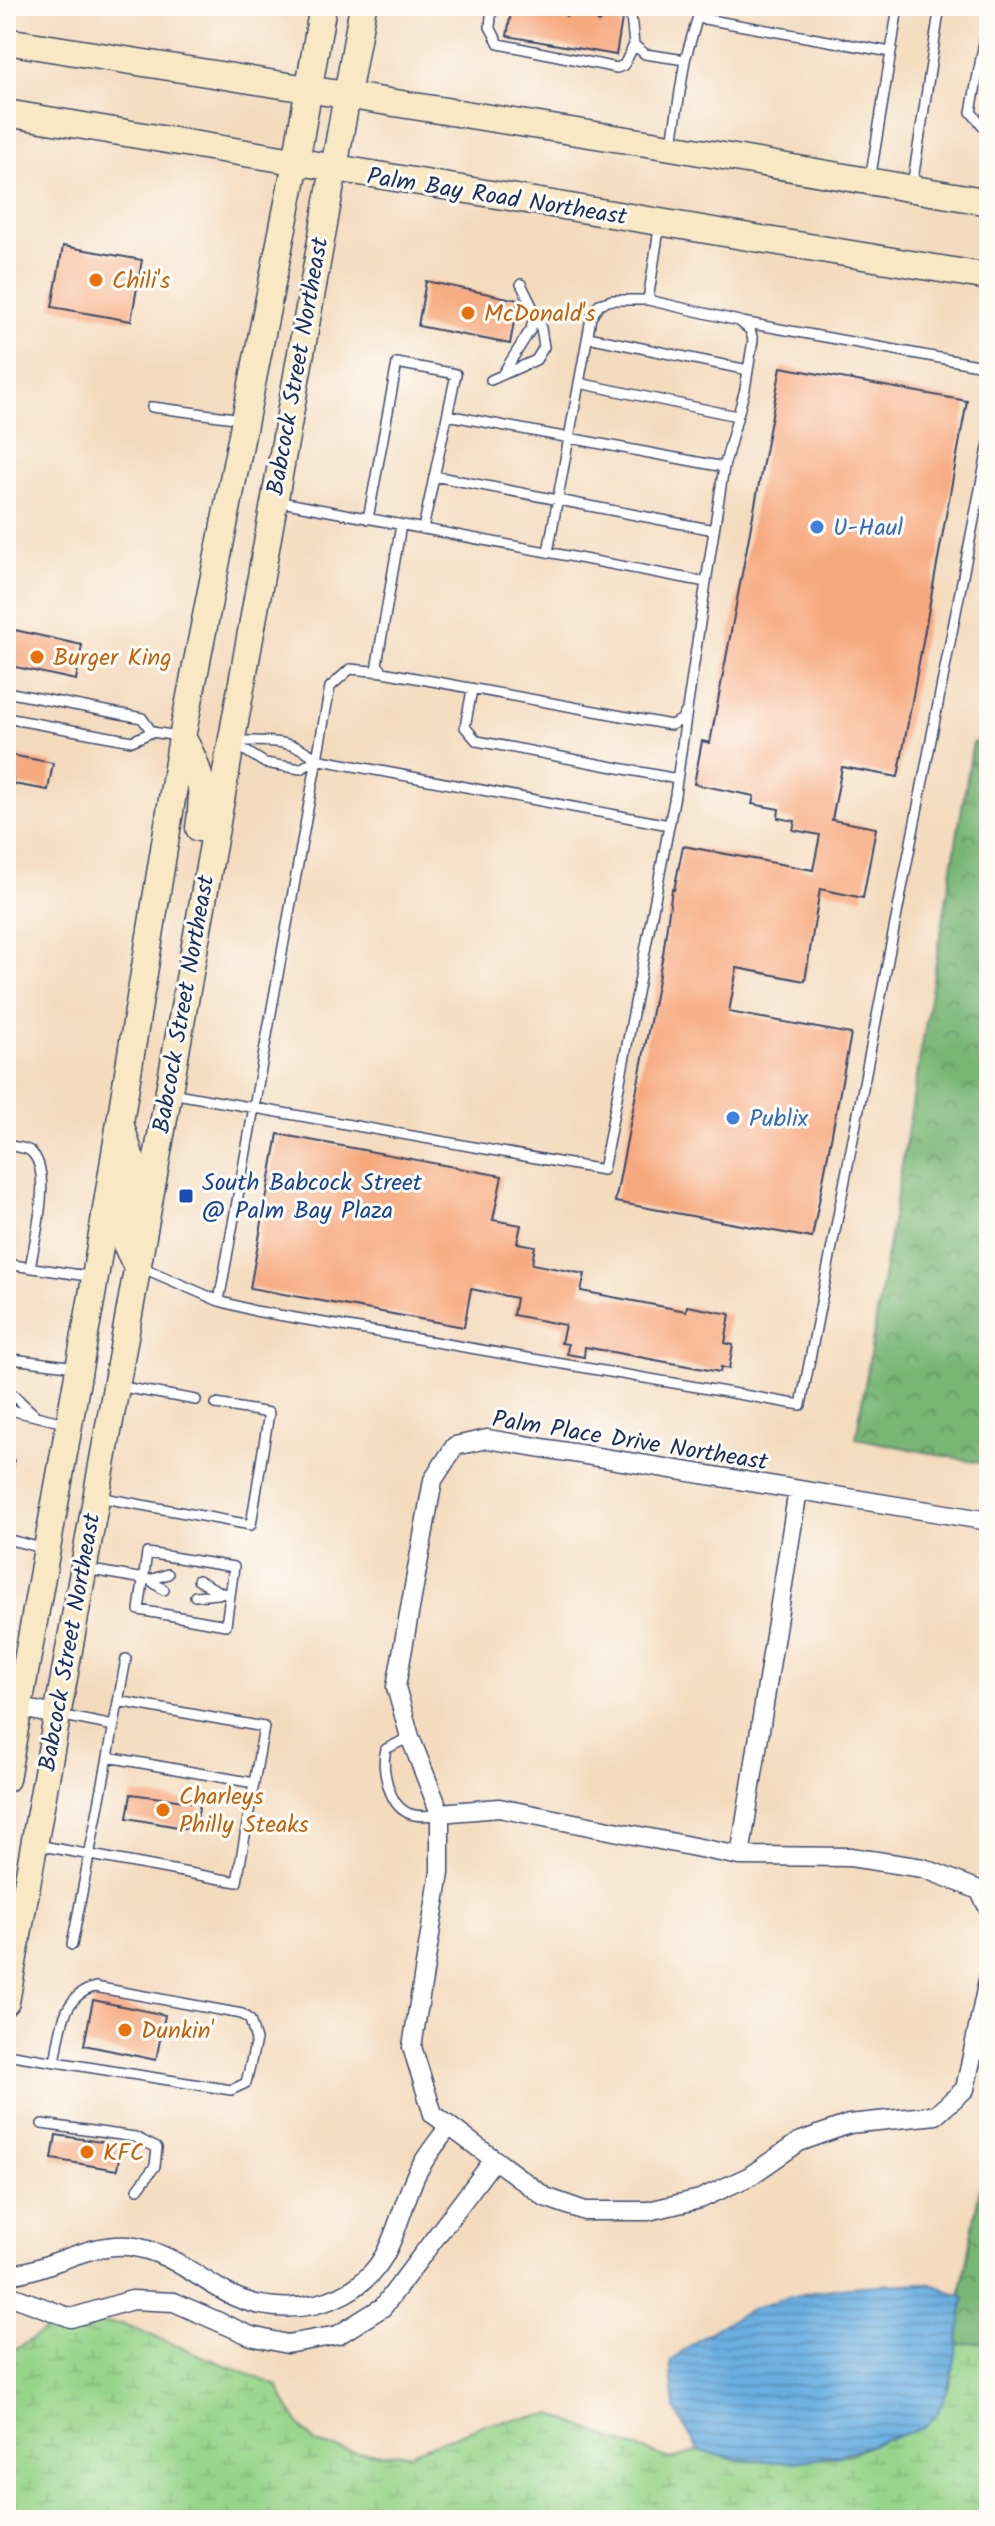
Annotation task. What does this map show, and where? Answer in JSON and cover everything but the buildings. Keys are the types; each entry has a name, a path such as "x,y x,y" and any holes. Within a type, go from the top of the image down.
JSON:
{"main road":[{"name":"Babcock Street Northeast","path":"6,1779 12,1706 47,1549 95,1278 182,737 296,162 323,6"},
{"name":"Babcock Street Northeast","path":"6,2002 363,6"},
{"path":"6,41 671,147 989,202"},
{"name":"Palm Bay Road Northeast","path":"6,113 989,277"},
{"path":"182,737 199,765 203,802 191,880 195,934"},
{"path":"120,1123 132,1162 122,1236 136,1265"},
{"path":"95,1278 105,1286 117,1307 113,1359 115,1382"}],"street":[{"name":"Palm Place Drive Northeast","path":"989,1521 487,1439 455,1446 433,1480 396,1687 410,1737 440,1813 440,1872 428,1966 412,2047 433,2114 545,2197 585,2211 648,2211 700,2199 750,2176 799,2142 849,2124 936,2115 965,2089 989,1976"},
{"name":"Palm Place Drive Northeast","path":"740,1856 798,1490"},
{"path":"12,1706 56,1715"},
{"path":"440,1813 499,1808 740,1856 850,1857 923,1868 979,1890 989,1909"},
{"path":"6,2275 34,2273 97,2247 130,2246 181,2263 233,2295 275,2310 318,2304 360,2284 384,2257 416,2173 449,2126"},
{"path":"6,2294 71,2318 132,2300 174,2302 251,2336 287,2344 338,2335 383,2307 493,2161"}],"lane":[{"path":"492,6 490,27 499,44 560,51 617,68 624,65 634,45 630,6"},
{"path":"671,147 685,60 701,6"},
{"path":"870,182 898,6"},
{"path":"912,189 940,6"},
{"path":"989,15 971,112 989,133"},
{"path":"699,18 891,52"},
{"path":"634,45 645,54 685,60"},
{"path":"592,63 593,51"},
{"path":"648,300 660,223"},
{"path":"491,380 541,356 544,334 521,284"},
{"path":"548,552 588,337 599,304 612,300 648,300 739,321 989,367"},
{"path":"502,375 531,329 535,312"},
{"path":"167,1092 603,1170 677,779 724,467 753,340 750,330 739,321"},
{"path":"588,337 748,370"},
{"path":"368,519 397,363 456,374 423,529"},
{"path":"579,383 737,416"},
{"path":"152,407 245,419"},
{"path":"447,415 724,467"},
{"path":"136,1265 219,1301 255,1311 801,1405 989,443"},
{"path":"434,476 714,530"},
{"path":"273,500 706,582"},
{"path":"383,672 377,664 401,525"},
{"path":"219,1301 251,1107 330,687 350,669 383,672 671,725 681,720 687,710"},
{"path":"472,690 465,727 477,741 677,779"},
{"path":"6,692 142,718 152,732"},
{"path":"6,718 132,741 152,732 182,737"},
{"path":"230,741 265,763 301,769 316,759"},
{"path":"230,741 268,741 305,748 316,759 669,825"},
{"path":"6,1145 29,1150 39,1161 42,1189 30,1268"},
{"path":"6,1264 95,1278"},
{"path":"12,1359 79,1367"},
{"path":"115,1382 196,1400"},
{"path":"8,1390 36,1416"},
{"path":"95,1497 251,1525 269,1413 216,1404"},
{"path":"6,1409 69,1424"},
{"path":"6,1481 9,1462"},
{"path":"6,1539 47,1549"},
{"path":"147,1553 234,1567 225,1592 226,1625 139,1610 147,1579 147,1553"},
{"path":"82,1569 147,1579 168,1574"},
{"path":"147,1579 164,1590"},
{"path":"198,1580 225,1592"},
{"path":"195,1596 225,1592"},
{"path":"72,1945 126,1659"},
{"path":"33,1844 237,1882 264,1727 118,1701"},
{"path":"56,1715 114,1726"},
{"path":"410,1737 386,1749 382,1766 399,1807 409,1814 440,1813"},
{"path":"108,1757 254,1783"},
{"path":"6,2054 55,2062 231,2090 246,2083 256,2040 250,2020 242,2014 112,1988 85,1989 69,2003 55,2062"},
{"path":"42,2124 135,2137 157,2148 155,2166 138,2189"}],"green space":[{"path":"973,742 989,745 989,1465 856,1438"},
{"path":"989,2138 989,2341 957,2345 964,2298 960,2296"},
{"path":"59,2322 122,2324 278,2386 294,2418 315,2443 355,2453 409,2454 485,2424 553,2414 616,2441 671,2459 701,2451 738,2461 796,2462 851,2454 887,2439 950,2387 957,2345 989,2341 989,2520 99,2520 6,2508 6,2355"}],"water":[{"path":"929,2283 964,2297 950,2382 937,2413 923,2427 863,2448 816,2459 771,2462 698,2450 675,2409 670,2362 700,2338 761,2306 791,2297 856,2286"}],"place":[{"name":"Chili's","path":"96,280"},
{"name":"McDonald's","path":"468,313"},
{"name":"U-Haul","path":"817,527"},
{"name":"Burger King","path":"37,657"},
{"name":"Publix","path":"733,1118"},
{"name":"South Babcock Street @ Palm Bay Plaza","path":"186,1196"},
{"name":"Charleys Philly Steaks","path":"163,1810"},
{"name":"Dunkin'","path":"125,2030"},
{"name":"KFC","path":"87,2152"}]}
